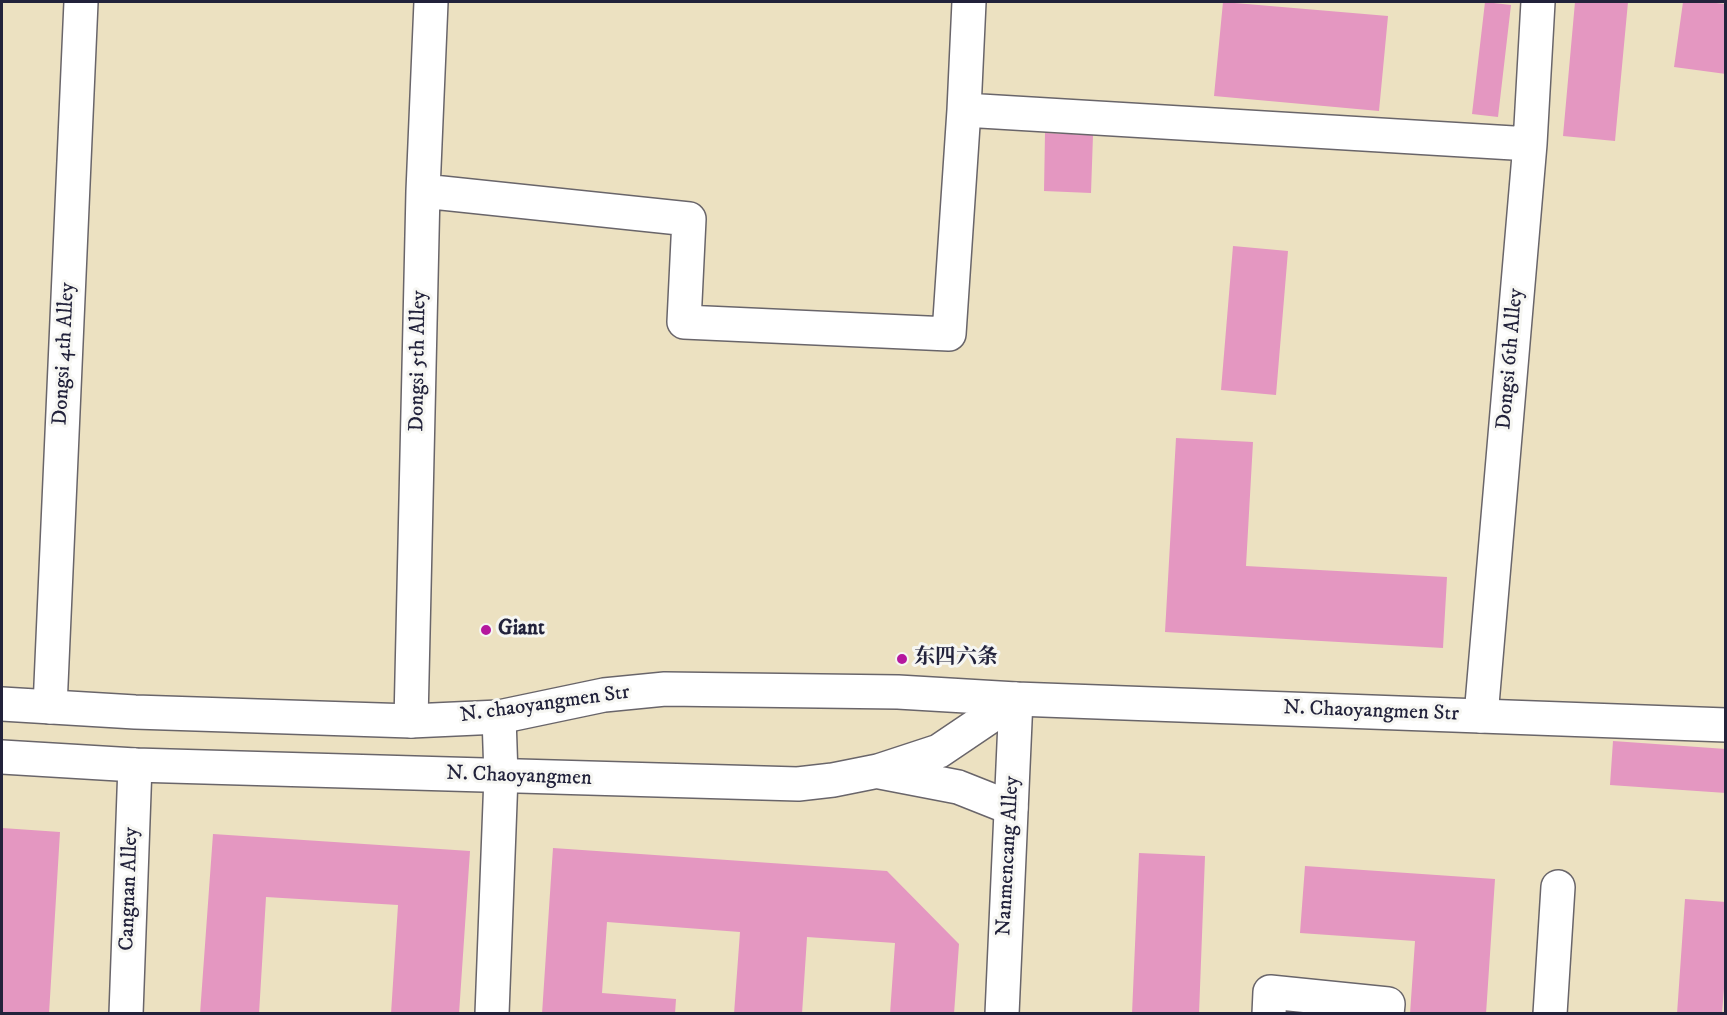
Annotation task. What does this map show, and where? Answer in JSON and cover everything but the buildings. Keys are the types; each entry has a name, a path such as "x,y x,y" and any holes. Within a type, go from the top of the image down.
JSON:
{"main road":[{"name":"Dongsi 4th Alley","path":"50,706 81,2"},
{"name":"Dongsi 5th Alley","path":"411,721 423,191 431,2"},
{"path":"423,191 689,219 684,322 949,334 969,2"},
{"name":"Dongsi 6th Alley","path":"1481,716 1530,144 1538,2"},
{"path":"964,110 1530,144"},
{"name":"N. chaoyangmen Str","path":"2,704 135,712 411,721 499,717 604,695 665,689 898,692 1016,699"},
{"name":"N. Chaoyangmen Str","path":"1016,699 1725,725"},
{"name":"N. Chaoyangmen","path":"2,757 135,765 798,784 878,771 939,751 1016,699"},
{"name":"Nanmencang Alley","path":"1002,1014 1016,699"},
{"path":"492,1014 501,776 499,717"},
{"name":"Cangnan Alley","path":"126,1014 135,765"},
{"path":"878,771 958,787 1011,808"},
{"path":"1550,1014 1558,887"},
{"path":"1269,1014 1270,992 1388,1004 1387,1014"}],"place":[{"name":"Giant","path":"486,630"},
{"name":"东四六条","path":"902,659"}]}
